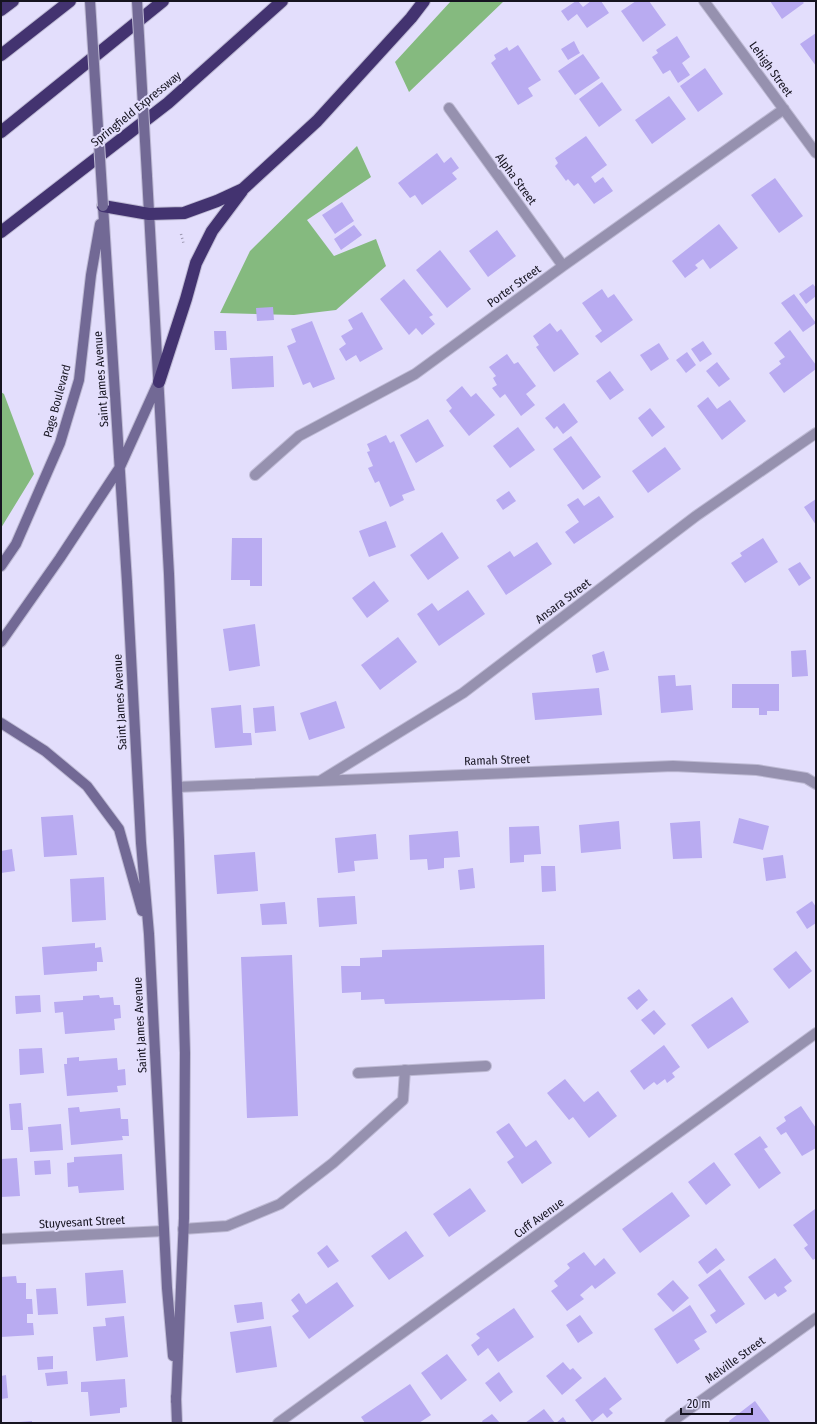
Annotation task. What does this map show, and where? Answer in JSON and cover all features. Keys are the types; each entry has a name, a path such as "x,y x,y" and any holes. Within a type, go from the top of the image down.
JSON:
{"highway":[{"path":"1,10 13,1"},
{"path":"1,55 70,1"},
{"path":"1,132 163,1"},
{"name":"Springfield Expressway","path":"1,232 168,103 282,1"},
{"path":"159,382 196,263 212,231 243,189 317,121 411,18 424,1"},
{"path":"103,206 149,214 184,213 217,201 243,189"}],"main road":[{"name":"Saint James Avenue","path":"90,1 120,467 141,844 148,934 167,1288 177,1423"},
{"name":"Saint James Avenue","path":"137,1 169,574 185,1053 183,1229 176,1402"},
{"name":"Page Boulevard","path":"1,566 16,544 60,442 79,380 91,274 103,206"},
{"path":"1,642 60,558 120,467 159,382"},
{"path":"1,723 45,751 87,786 119,829 148,934"}],"street":[{"name":"Lehigh Street","path":"704,1 816,153"},
{"name":"Alpha Street","path":"449,108 563,266"},
{"name":"Porter Street","path":"255,474 299,436 415,374 563,266 784,109"},
{"name":"Ansara Street","path":"320,782 463,693 696,516 816,433"},
{"name":"Ramah Street","path":"176,787 673,766 757,770 806,778 816,784"},
{"name":"Cuff Avenue","path":"278,1423 816,1033"},
{"path":"358,1073 486,1066"},
{"path":"183,1229 227,1226 280,1204 333,1164 403,1100 405,1070"},
{"name":"Stuyvesant Street","path":"1,1239 164,1231"},
{"name":"Melville Street","path":"670,1423 816,1318"}],"green space":[{"path":"451,1 504,1 409,92 395,62"},
{"path":"357,146 371,177 307,220 334,256 376,239 386,266 336,310 294,315 220,313 250,251"},
{"path":"1,392 4,394 34,474 1,528"}],"building":[{"path":"578,1 583,7 591,1 601,1 609,13 587,28 577,14 568,21 561,11"},
{"path":"636,1 649,1 666,25 643,42 621,11"},
{"path":"770,1 802,1 804,3 782,19"},
{"path":"816,33 816,66 800,44"},
{"path":"677,36 690,57 682,63 690,75 678,83 670,70 663,74 652,57 658,53 656,50"},
{"path":"574,41 580,53 568,60 561,49"},
{"path":"518,45 541,80 528,88 533,96 518,105 491,63 496,59 494,55 507,47 509,51"},
{"path":"583,54 600,78 575,95 558,71"},
{"path":"705,68 723,94 698,112 680,86"},
{"path":"602,82 622,110 599,127 579,99"},
{"path":"669,96 686,119 652,144 635,120"},
{"path":"586,136 607,165 591,177 595,183 603,177 613,191 594,204 578,183 574,186 568,179 566,181 555,166 558,163 555,158"},
{"path":"437,153 444,163 451,157 459,168 452,173 457,179 422,205 415,195 410,198 398,183"},
{"path":"775,178 803,216 779,233 751,195"},
{"path":"342,202 354,221 335,234 322,215"},
{"path":"719,224 738,248 710,269 703,259 695,265 698,268 685,278 672,261"},
{"path":"354,225 362,235 341,250 334,239"},
{"path":"497,230 516,256 488,277 469,251"},
{"path":"440,250 471,289 447,308 416,270"},
{"path":"404,279 433,315 429,317 435,324 422,335 416,328 409,335 380,299"},
{"path":"813,284 816,288 816,296 806,304 799,294"},
{"path":"602,289 608,298 614,294 633,320 601,343 595,336 602,331 582,303"},
{"path":"794,294 816,323 803,332 781,303"},
{"path":"273,307 274,320 257,321 256,308"},
{"path":"362,312 383,349 360,362 356,355 346,361 339,349 346,344 341,336 353,329 348,320"},
{"path":"312,321 335,379 313,388 310,382 303,385 287,346 296,342 291,329"},
{"path":"550,323 557,332 561,329 579,354 554,372 536,347 539,345 533,336"},
{"path":"790,330 816,365 816,369 784,393 769,373 781,364 779,361 785,357 774,343"},
{"path":"214,331 226,331 227,350 215,350"},
{"path":"703,341 712,354 700,362 691,349"},
{"path":"659,343 669,359 651,371 640,355"},
{"path":"687,352 696,365 686,373 676,360"},
{"path":"507,354 514,364 518,362 536,386 526,394 535,405 521,416 505,394 500,398 492,388 497,385 493,378 496,376 489,367"},
{"path":"273,356 274,387 232,389 230,358"},
{"path":"717,362 730,379 719,387 706,371"},
{"path":"610,371 624,390 610,400 596,381"},
{"path":"462,386 471,397 476,393 495,415 469,436 449,411 452,408 446,400"},
{"path":"708,397 717,409 730,400 746,421 722,440 697,406"},
{"path":"564,403 578,422 563,434 557,426 554,429 545,418"},
{"path":"650,408 665,427 652,437 638,418"},
{"path":"428,419 444,446 416,463 400,435"},
{"path":"518,427 535,450 510,468 493,446"},
{"path":"386,435 390,443 394,441 415,490 402,495 404,500 390,507 379,481 375,483 368,468 373,466 367,452 370,451 367,444"},
{"path":"571,436 601,477 583,490 553,449"},
{"path":"665,447 681,469 648,493 632,471"},
{"path":"509,491 516,501 503,510 496,500"},
{"path":"599,496 614,517 574,544 565,532 579,522 567,505 578,498 584,506"},
{"path":"816,499 816,525 804,507"},
{"path":"386,521 396,547 369,557 359,531"},
{"path":"442,532 459,558 428,580 410,555"},
{"path":"232,538 262,538 262,586 250,586 250,580 231,580"},
{"path":"763,538 778,562 745,583 731,563 742,556 740,553"},
{"path":"537,542 552,564 506,595 487,566 510,551 514,557"},
{"path":"800,562 811,578 799,586 788,569"},
{"path":"374,581 389,601 367,618 352,598"},
{"path":"468,590 485,614 439,646 417,614 432,603 438,611"},
{"path":"255,624 260,666 229,671 223,629"},
{"path":"398,637 417,662 380,690 361,665"},
{"path":"806,650 808,676 792,677 791,651"},
{"path":"604,651 609,670 596,673 592,655"},
{"path":"675,675 676,686 691,685 693,710 661,713 658,676"},
{"path":"732,684 779,684 779,711 767,711 767,715 759,715 759,708 732,708"},
{"path":"599,688 602,715 535,720 532,693"},
{"path":"336,701 345,728 309,740 300,713"},
{"path":"241,705 243,733 251,733 252,745 215,748 211,708"},
{"path":"274,706 276,731 255,733 253,708"},
{"path":"73,815 77,855 44,857 41,817"},
{"path":"739,818 769,826 763,850 733,843"},
{"path":"619,821 621,849 581,853 579,825"},
{"path":"700,821 702,858 673,859 670,823"},
{"path":"539,826 541,854 524,855 524,862 510,863 509,827"},
{"path":"458,831 460,857 444,858 444,868 428,870 427,859 410,860 409,835"},
{"path":"376,834 378,859 354,861 355,871 338,873 335,838"},
{"path":"12,849 15,871 1,873 1,851"},
{"path":"255,852 258,891 217,894 214,855"},
{"path":"783,855 786,878 766,881 763,858"},
{"path":"541,866 555,866 556,891 542,892"},
{"path":"473,868 475,888 460,890 458,870"},
{"path":"104,877 106,920 72,922 70,879"},
{"path":"355,896 357,924 319,927 317,898"},
{"path":"812,901 816,907 816,923 807,929 796,912"},
{"path":"285,902 287,924 262,925 260,904"},
{"path":"95,943 95,948 101,947 103,962 97,962 97,971 44,975 42,947"},
{"path":"544,945 545,999 385,1004 384,999 361,1000 361,992 342,993 341,966 360,966 360,958 382,957 382,950"},
{"path":"796,951 812,971 789,989 773,969"},
{"path":"292,955 298,1116 247,1118 241,957"},
{"path":"639,989 648,1000 637,1010 627,998"},
{"path":"40,995 41,1012 16,1014 15,996"},
{"path":"99,995 100,998 113,997 114,1005 120,1005 121,1018 114,1019 115,1030 65,1034 63,1012 55,1013 54,1002 83,1000 83,996"},
{"path":"732,997 749,1022 708,1049 691,1025"},
{"path":"654,1010 666,1024 654,1035 641,1020"},
{"path":"664,1045 680,1067 672,1073 675,1077 667,1083 665,1079 657,1085 654,1082 644,1090 630,1071"},
{"path":"42,1048 44,1073 20,1075 19,1049"},
{"path":"79,1057 79,1061 117,1058 118,1070 125,1069 126,1085 117,1086 118,1092 67,1096 64,1064 67,1064 67,1058"},
{"path":"565,1079 584,1102 598,1091 617,1116 589,1138 573,1117 569,1120 547,1093"},
{"path":"21,1103 23,1130 11,1130 9,1104"},
{"path":"801,1106 816,1128 816,1148 802,1156 786,1132 781,1135 776,1128 786,1121 784,1117"},
{"path":"79,1107 80,1112 120,1108 121,1119 128,1119 129,1136 122,1136 123,1140 71,1145 68,1108"},
{"path":"509,1123 526,1147 536,1140 552,1163 522,1184 507,1162 514,1157 496,1132"},
{"path":"61,1124 63,1150 30,1152 28,1127"},
{"path":"760,1136 768,1147 764,1149 781,1173 759,1189 734,1154"},
{"path":"122,1154 124,1190 79,1193 78,1186 68,1187 67,1163 74,1162 74,1157"},
{"path":"17,1158 20,1196 1,1197 1,1159"},
{"path":"50,1160 51,1174 35,1175 34,1161"},
{"path":"714,1162 731,1185 706,1205 688,1182"},
{"path":"470,1188 486,1211 449,1237 433,1214"},
{"path":"672,1192 690,1216 640,1253 622,1229"},
{"path":"815,1209 816,1258 813,1260 804,1248 808,1245 793,1225"},
{"path":"406,1231 424,1256 389,1280 371,1256"},
{"path":"327,1245 339,1261 328,1268 317,1253"},
{"path":"716,1248 725,1260 707,1274 698,1262"},
{"path":"584,1252 595,1266 604,1258 616,1273 595,1289 592,1285 580,1295 584,1299 567,1311 551,1291 558,1286 554,1281 570,1268 567,1264"},
{"path":"775,1258 792,1281 784,1287 787,1291 778,1297 775,1293 765,1300 748,1277"},
{"path":"720,1269 745,1304 716,1324 710,1315 716,1311 698,1285"},
{"path":"123,1270 126,1303 87,1306 85,1273"},
{"path":"16,1276 17,1283 26,1283 26,1299 32,1299 33,1314 27,1314 27,1323 33,1323 34,1335 1,1337 1,1277"},
{"path":"673,1280 689,1298 673,1312 657,1294"},
{"path":"337,1282 354,1306 309,1339 292,1316 299,1311 291,1300 299,1293 306,1304"},
{"path":"56,1288 58,1314 38,1315 36,1289"},
{"path":"262,1302 264,1319 237,1323 234,1305"},
{"path":"690,1305 707,1332 694,1340 700,1349 677,1364 654,1329"},
{"path":"514,1308 534,1337 498,1362 488,1348 478,1356 471,1345 480,1338 476,1334"},
{"path":"580,1315 593,1333 578,1343 566,1325"},
{"path":"124,1316 128,1357 96,1361 93,1327 106,1326 105,1318"},
{"path":"271,1326 277,1367 236,1373 230,1332"},
{"path":"447,1354 467,1380 441,1400 421,1373"},
{"path":"53,1356 53,1369 38,1370 37,1357"},
{"path":"563,1362 570,1370 573,1368 582,1378 562,1395 546,1376"},
{"path":"67,1371 68,1384 47,1386 45,1373"},
{"path":"499,1372 513,1392 500,1402 485,1383"},
{"path":"6,1375 8,1398 1,1399 1,1376"},
{"path":"605,1377 622,1399 609,1409 613,1413 607,1418 603,1413 592,1422 575,1400"},
{"path":"125,1379 127,1407 120,1408 120,1413 90,1416 88,1392 81,1392 81,1382"},
{"path":"410,1384 431,1415 419,1423 365,1423 361,1417"},
{"path":"755,1401 771,1423 730,1423 729,1421"},
{"path":"544,1409 555,1423 525,1423"},
{"path":"492,1414 500,1423 483,1423 482,1421"},
{"path":"563,1417 567,1423 556,1423"},
{"path":"32,1421 32,1423 19,1423 19,1422"}]}
